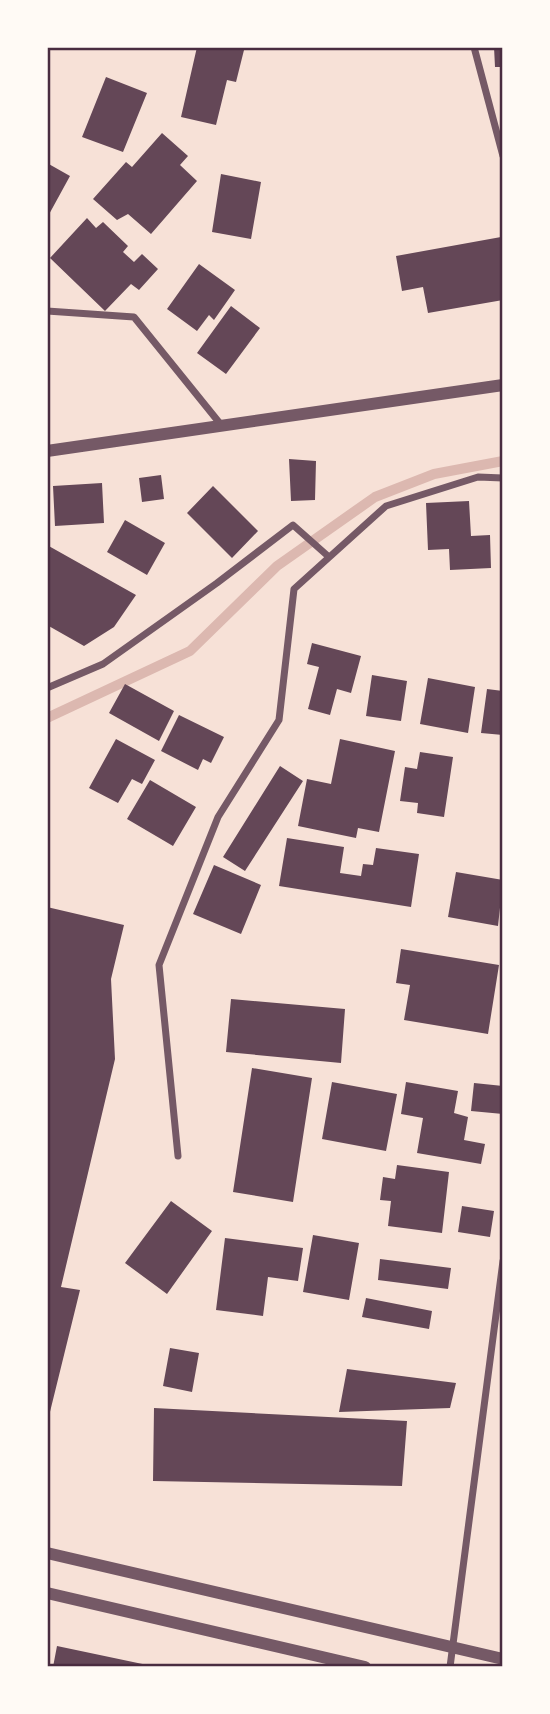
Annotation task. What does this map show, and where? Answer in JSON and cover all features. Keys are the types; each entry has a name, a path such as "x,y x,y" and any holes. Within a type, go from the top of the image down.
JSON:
{"street":[{"path":"474,47 503,156"},
{"path":"47,311 134,317 222,425"},
{"path":"47,450 503,385"},
{"path":"178,1156 159,965 218,817 279,720 294,589 386,506 478,477 503,478"},
{"path":"47,688 103,664 293,525 329,557"},
{"path":"450,1667 503,1261"},
{"path":"47,1553 503,1659"},
{"path":"47,1593 365,1667"}],"building":[{"path":"197,47 244,50 236,82 227,80 216,125 181,117"},
{"path":"494,47 503,47 503,67 495,67"},
{"path":"106,77 147,93 123,152 82,137"},
{"path":"162,133 188,156 180,165 197,181 151,234 128,214 117,220 93,199 126,162 132,167"},
{"path":"47,163 70,176 47,218"},
{"path":"221,174 261,182 251,239 212,232"},
{"path":"87,218 96,228 103,222 128,246 123,252 134,262 142,254 158,269 139,290 131,284 105,311 50,258"},
{"path":"501,237 503,300 428,313 423,287 402,291 396,256"},
{"path":"199,264 235,290 214,320 209,315 197,331 167,309"},
{"path":"231,306 260,328 226,374 197,353"},
{"path":"289,459 316,461 315,500 291,501"},
{"path":"161,475 164,499 142,502 139,478"},
{"path":"102,483 104,523 55,526 53,486"},
{"path":"213,486 258,531 232,558 187,513"},
{"path":"469,501 471,536 490,535 491,568 450,570 449,549 428,550 426,503"},
{"path":"125,520 165,543 147,575 107,552"},
{"path":"47,545 136,595 114,627 84,646 47,625"},
{"path":"312,643 361,656 351,693 337,689 330,715 308,709 319,667 307,664"},
{"path":"372,675 407,681 401,721 366,716"},
{"path":"428,678 475,687 468,733 420,724"},
{"path":"125,684 174,711 159,741 109,713"},
{"path":"487,689 503,691 503,735 481,733"},
{"path":"179,715 224,737 211,763 203,759 198,770 161,751"},
{"path":"116,739 155,760 142,784 132,779 118,803 89,788"},
{"path":"340,739 395,751 379,832 358,828 356,838 298,826 307,779 331,784"},
{"path":"420,752 453,757 444,817 417,813 418,803 400,801 405,767 417,769"},
{"path":"280,766 303,781 245,871 223,857"},
{"path":"150,780 196,807 173,846 127,819"},
{"path":"287,838 344,847 340,873 361,876 363,864 373,865 376,848 419,854 411,907 279,886"},
{"path":"214,865 261,885 241,934 193,914"},
{"path":"456,872 503,880 498,926 448,917"},
{"path":"47,907 124,925 111,979 115,1059 61,1287 80,1290 48,1420"},
{"path":"401,949 499,965 488,1034 404,1020 410,985 396,983"},
{"path":"231,999 345,1009 341,1063 226,1052"},
{"path":"252,1068 312,1078 293,1202 233,1192"},
{"path":"332,1082 397,1094 386,1151 322,1139"},
{"path":"406,1082 458,1091 454,1113 468,1117 464,1140 485,1144 481,1164 417,1153 423,1118 401,1114"},
{"path":"474,1083 503,1086 503,1114 471,1111"},
{"path":"397,1165 449,1172 442,1233 388,1226 391,1201 380,1200 383,1177 395,1179"},
{"path":"171,1201 212,1231 167,1294 125,1263"},
{"path":"462,1206 494,1211 490,1237 458,1232"},
{"path":"313,1235 359,1243 349,1300 303,1292"},
{"path":"225,1238 303,1248 298,1281 268,1277 263,1316 216,1310"},
{"path":"380,1259 451,1268 448,1289 378,1280"},
{"path":"366,1298 432,1311 429,1329 362,1317"},
{"path":"170,1348 199,1353 192,1392 163,1386"},
{"path":"347,1369 456,1383 450,1408 339,1412"},
{"path":"154,1408 407,1421 402,1486 153,1481"},
{"path":"57,1646 152,1666 152,1667 53,1667"}],"waterway":[{"path":"47,718 190,651 277,566 375,497 434,474 503,461"}]}
